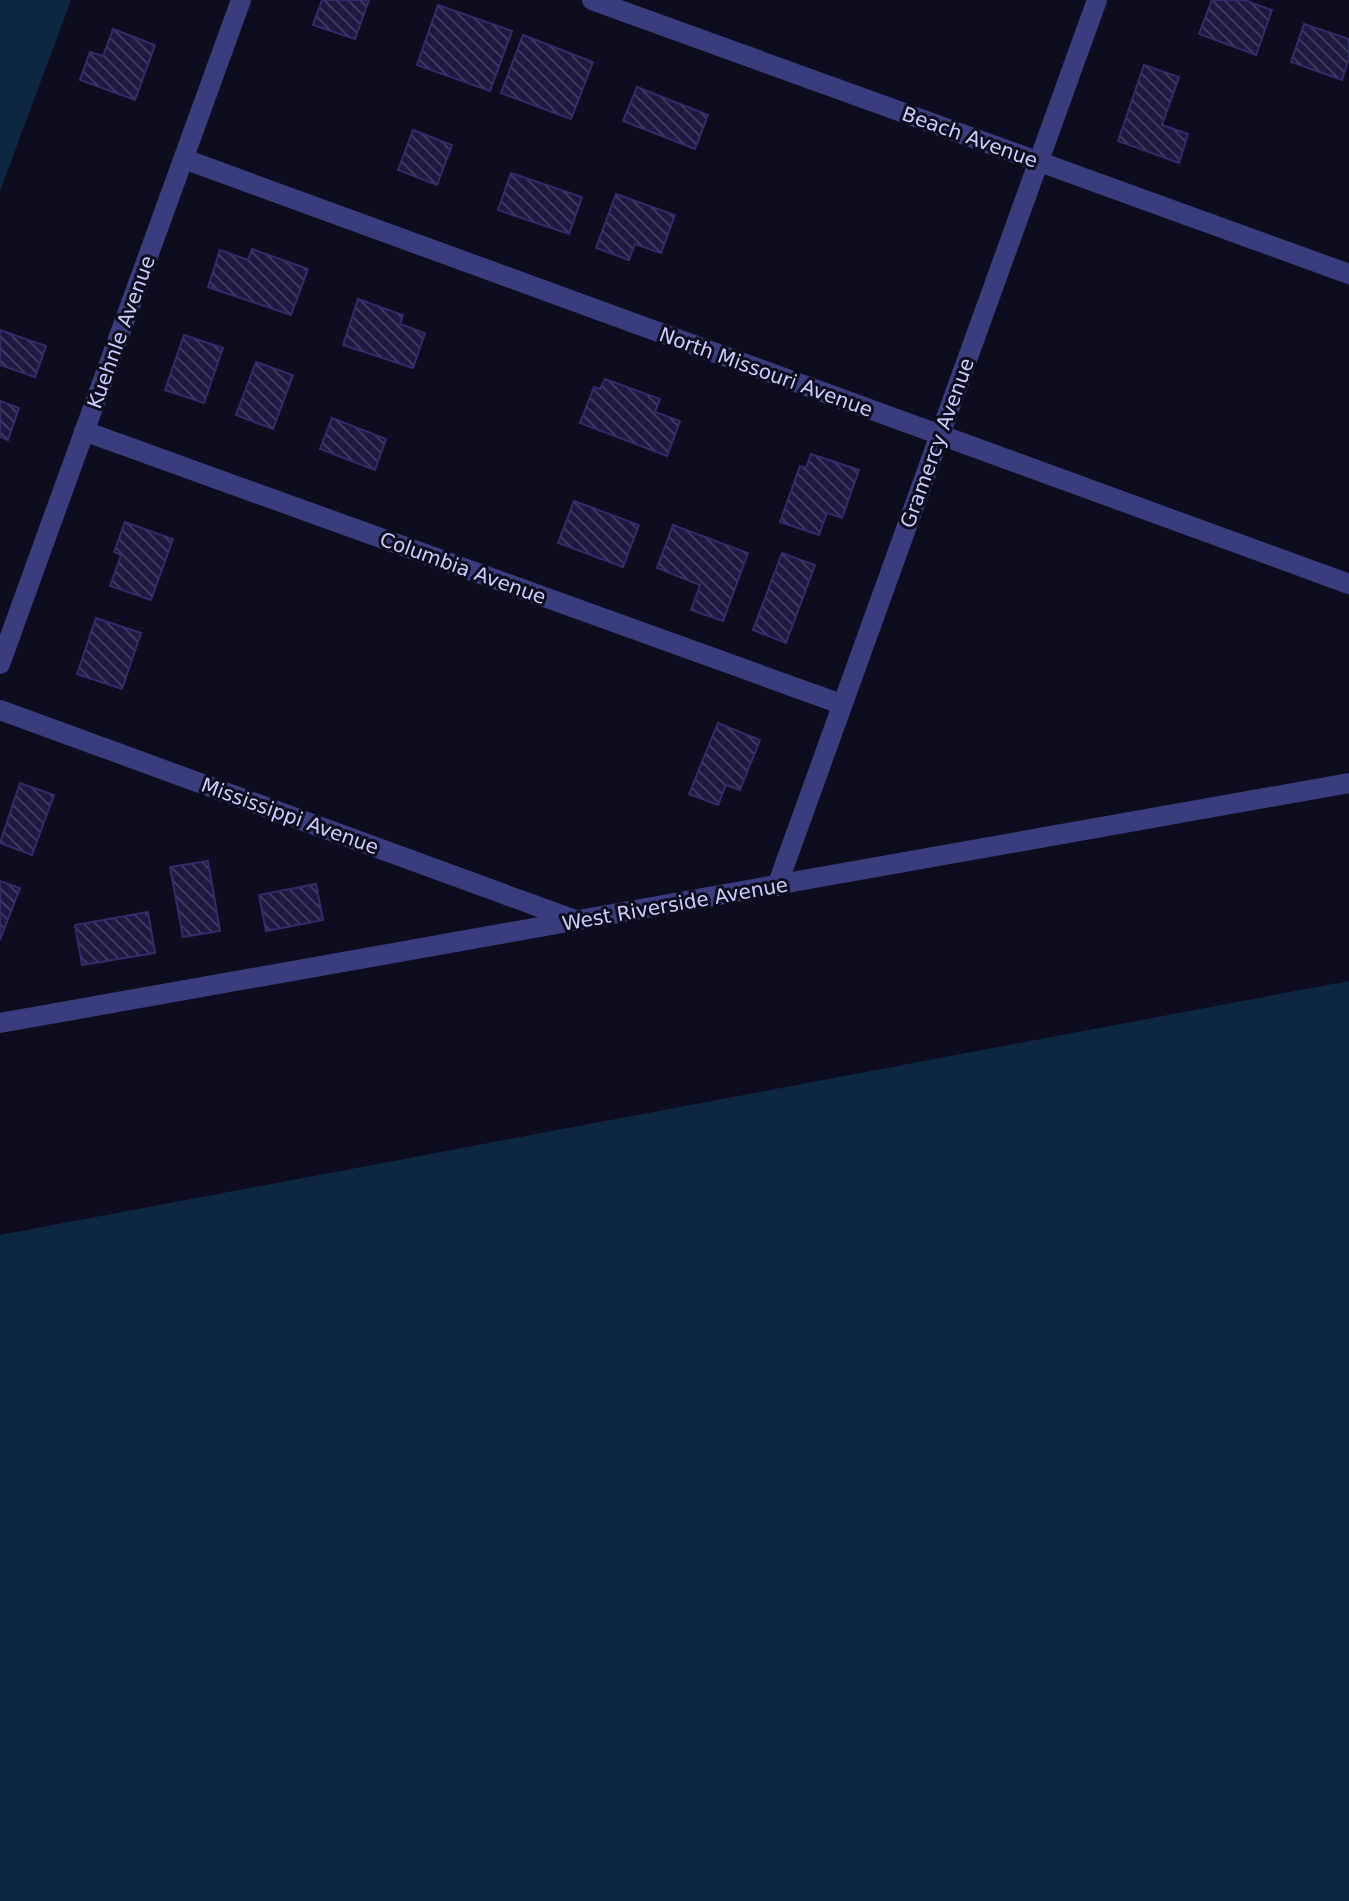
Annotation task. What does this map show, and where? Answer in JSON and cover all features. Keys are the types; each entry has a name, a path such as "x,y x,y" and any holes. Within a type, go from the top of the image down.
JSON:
{"street":[{"name":"Kuehnle Avenue","path":"0,664 241,0"},
{"name":"Beach Avenue","path":"592,0 1349,274"},
{"name":"Gramercy Avenue","path":"777,886 1097,0"},
{"name":"North Missouri Avenue","path":"184,159 1349,584"},
{"name":"Columbia Avenue","path":"84,431 841,704"},
{"name":"Mississippi Avenue","path":"0,710 579,921"},
{"name":"West Riverside Avenue","path":"0,1023 1349,783"}],"water":[{"path":"0,0 71,0 0,191"},
{"path":"1349,981 1349,1901 0,1901 0,1235"}],"building":[{"path":"322,0 369,0 355,39 313,25"},
{"path":"1212,0 1244,0 1272,10 1256,55 1199,34"},
{"path":"438,5 512,31 490,91 417,65"},
{"path":"1304,24 1349,39 1349,58 1342,80 1291,62"},
{"path":"113,29 155,45 135,100 80,80 90,52 103,56"},
{"path":"523,35 593,62 571,119 501,93"},
{"path":"1144,65 1179,77 1162,125 1188,134 1179,163 1118,141"},
{"path":"637,87 708,115 695,149 623,121"},
{"path":"413,130 452,145 437,185 398,170"},
{"path":"511,173 582,197 569,234 498,210"},
{"path":"616,194 675,215 661,253 635,244 629,260 596,248"},
{"path":"252,249 308,269 291,315 208,287 220,250 248,260"},
{"path":"358,299 403,315 400,324 425,333 413,368 343,345"},
{"path":"0,330 46,346 35,377 0,365"},
{"path":"184,335 223,348 204,403 165,390"},
{"path":"256,362 293,375 273,429 236,415"},
{"path":"605,379 660,399 655,412 680,421 667,456 580,423 594,387 600,389"},
{"path":"0,401 19,408 8,440 0,437"},
{"path":"332,418 386,439 375,470 320,449"},
{"path":"811,454 859,470 842,518 827,513 819,535 780,522 800,466 806,468"},
{"path":"574,501 639,525 623,567 558,543"},
{"path":"125,522 173,539 151,600 110,586 121,555 114,552"},
{"path":"673,525 748,553 723,621 691,610 700,585 657,568"},
{"path":"782,553 815,565 786,643 753,630"},
{"path":"96,618 141,633 122,689 77,674"},
{"path":"718,723 760,740 740,790 726,785 718,805 689,794"},
{"path":"20,783 54,795 32,855 0,843"},
{"path":"208,861 220,931 183,937 170,867"},
{"path":"0,881 20,888 0,940"},
{"path":"316,884 323,920 266,931 259,895"},
{"path":"148,912 155,953 82,965 75,925"}]}
